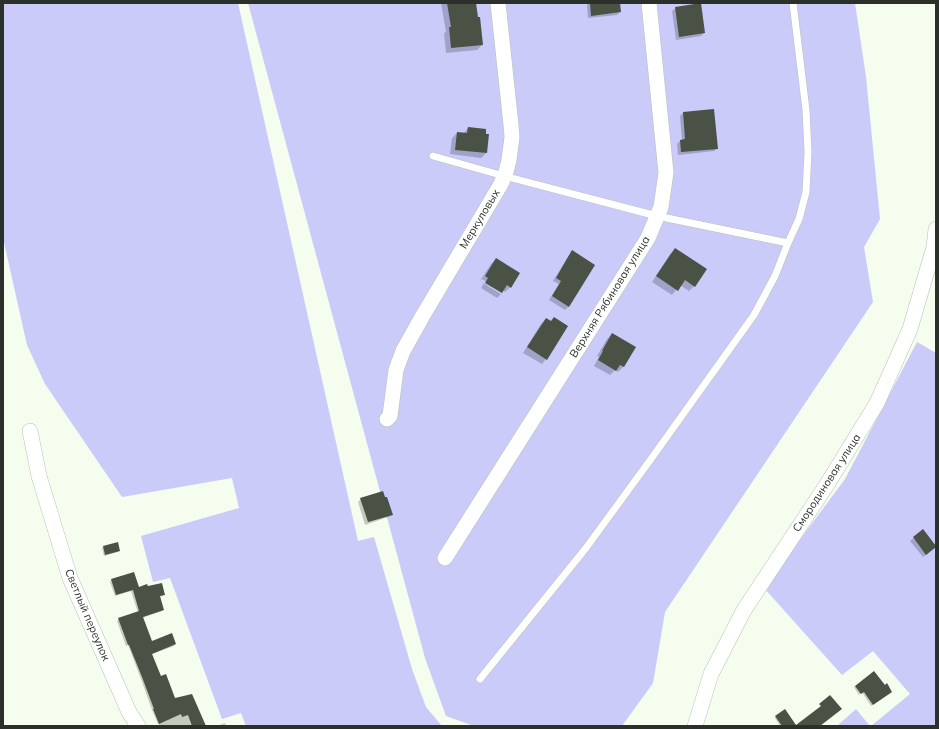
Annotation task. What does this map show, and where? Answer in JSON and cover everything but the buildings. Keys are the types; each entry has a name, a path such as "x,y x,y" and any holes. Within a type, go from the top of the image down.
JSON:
{"street":[{"name":"Меркуловых","path":"387,419 390,416 395,376 403,351 501,184 509,160 512,137 498,3"},
{"name":"Верхняя Рябиновая улица","path":"445,558 648,238 662,207 666,173 649,3"},
{"name":"Смородиновая улица","path":"695,726 711,674 744,610 826,486 877,403 910,330 934,247 936,229"},
{"name":"Светлый переулок","path":"30,431 39,476 70,578 126,704 138,726"}],"lane":[{"path":"480,679 586,548 652,459 754,315 775,276 799,219 806,192 808,152 806,110 793,3"},
{"path":"433,156 657,216 788,243"}],"shaded area":[{"path":"3,3 238,3 358,541 374,537 412,669 426,707 442,726 246,726 241,713 222,719 170,578 153,582 141,536 239,508 232,478 122,497 45,384 27,345 3,238"},
{"path":"248,3 855,3 866,77 880,219 864,247 873,302 665,612 653,683 622,726 474,726 446,716 425,658"},
{"path":"917,342 936,353 936,726 871,726 910,694 873,651 842,675 764,588 845,479"},
{"path":"856,709 870,726 837,726"}]}
